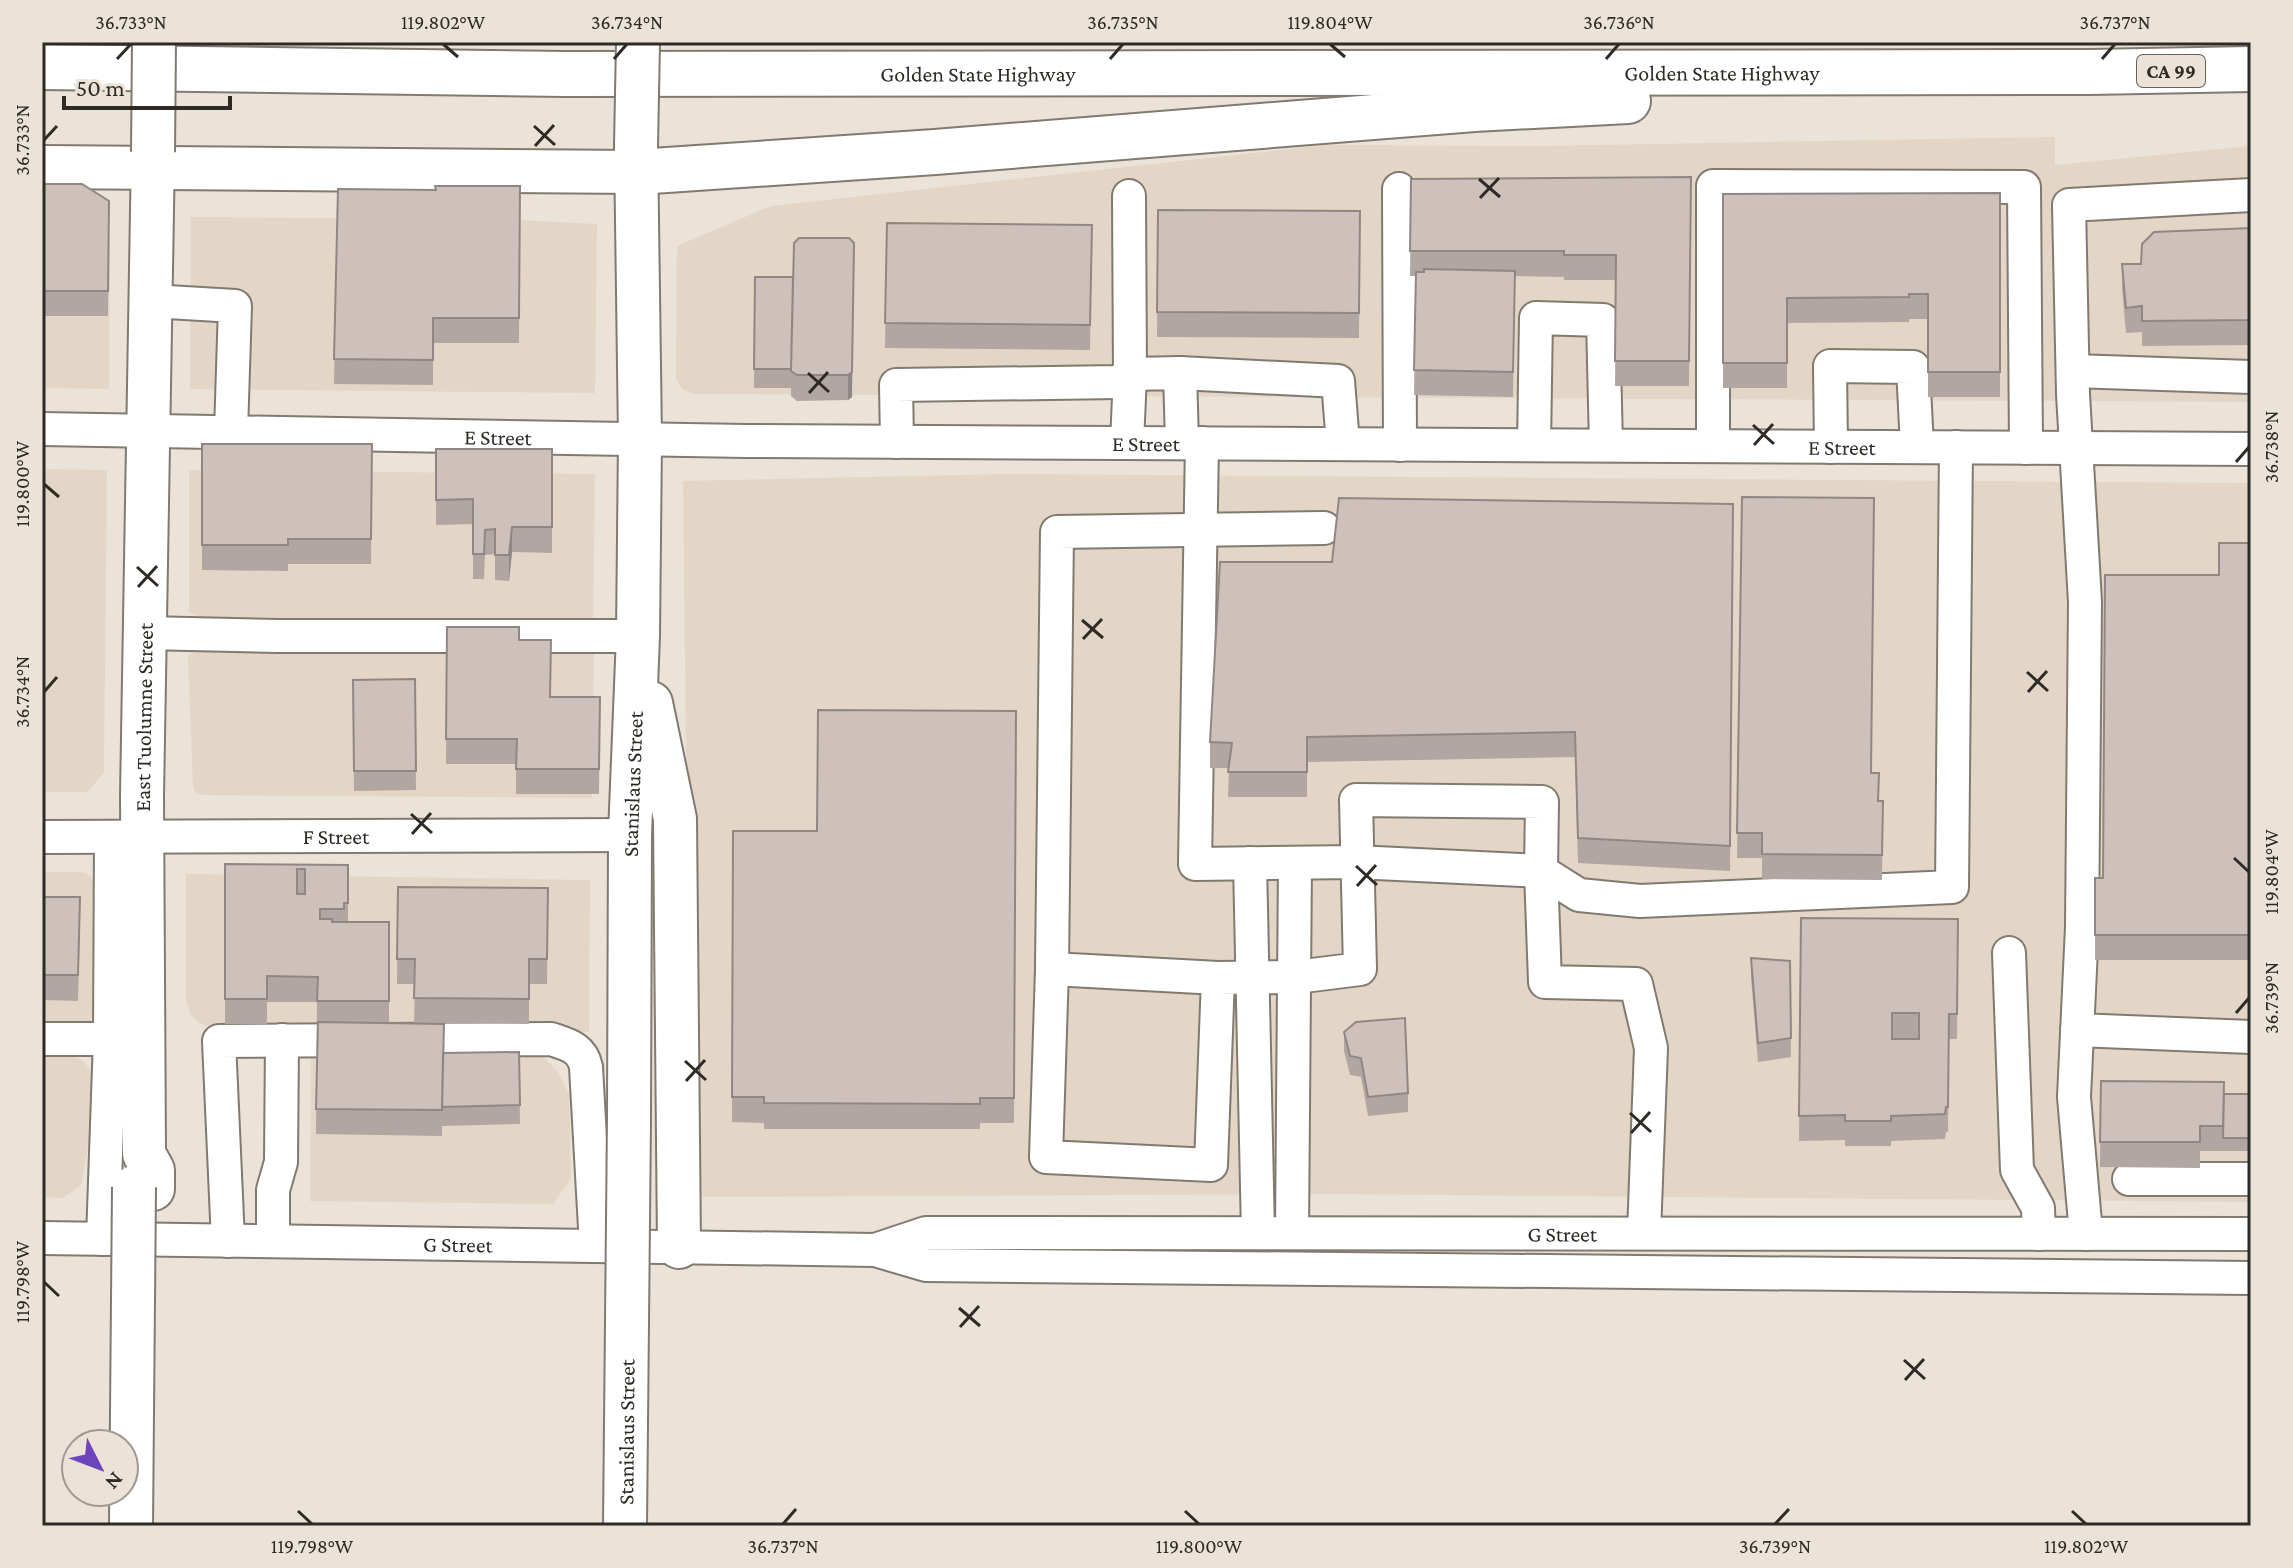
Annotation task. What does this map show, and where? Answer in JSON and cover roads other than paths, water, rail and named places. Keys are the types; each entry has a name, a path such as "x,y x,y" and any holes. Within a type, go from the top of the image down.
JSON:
{"highway":[{"name":"Golden State Highway","path":"42,67 565,74 2090,72 2251,69"},
{"path":"636,159 935,152 1474,109 2090,72"},
{"path":"42,98 565,74"}],"main road":[{"name":"East Tuolumne Street","path":"150,1526 141,878 127,837 145,633 154,42"},
{"name":"Stanislaus Street","path":"625,1526 630,835 638,636 640,439 636,159 638,42"},
{"path":"42,167 153,160 636,159"},
{"path":"638,636 675,819 679,1247"},
{"name":"East Tuolumne Street","path":"131,1526 143,1177"}],"street":[{"path":"1713,446 1713,186 1915,186 2024,187 2026,448"},
{"path":"1399,189 1400,445"},
{"path":"2086,1234 2074,1097 2083,910 2085,602 2075,448 2069,205 2251,195"},
{"path":"1127,443 1130,374 1129,196"},
{"path":"151,301 235,306 231,432"},
{"path":"1534,445 1536,318 1603,320 1606,445"},
{"path":"1831,447 1830,366 1913,367 1917,447"},
{"path":"2073,371 2251,377"},
{"path":"1180,373 1192,443 1201,531 1195,864 1356,862 1541,871 1579,895 1640,901 1952,887 1956,447"},
{"path":"897,442 896,385 1118,382 1130,374 1180,373 1338,381 1343,444"},
{"name":"E Street","path":"42,429 897,442 2251,449"},
{"path":"1218,978 1211,1165 1046,1157 1052,969 1057,532 1324,528"},
{"path":"145,633 638,636"},
{"path":"1052,969 1218,978 1296,977 1360,969 1356,800 1542,802 1545,982 1636,984 1651,1048 1644,1233"},
{"name":"F Street","path":"42,837 630,835"},
{"path":"103,1239 110,1039 127,837"},
{"path":"1250,863 1258,1233"},
{"path":"1292,1233 1295,863"},
{"path":"2009,953 2017,1170 2038,1208 2039,1234"},
{"path":"2077,1030 2251,1037"},
{"path":"42,1039 110,1039"},
{"path":"228,1241 219,1041 551,1039 572,1046 584,1055 596,1246"},
{"path":"273,1241 275,1183 281,1162 282,1040"},
{"path":"2129,1179 2251,1179"},
{"path":"226,1181 275,1183"},
{"name":"G Street","path":"875,1250 926,1233 2251,1234"},
{"name":"G Street","path":"42,1238 875,1250 926,1265 2251,1278"}]}
